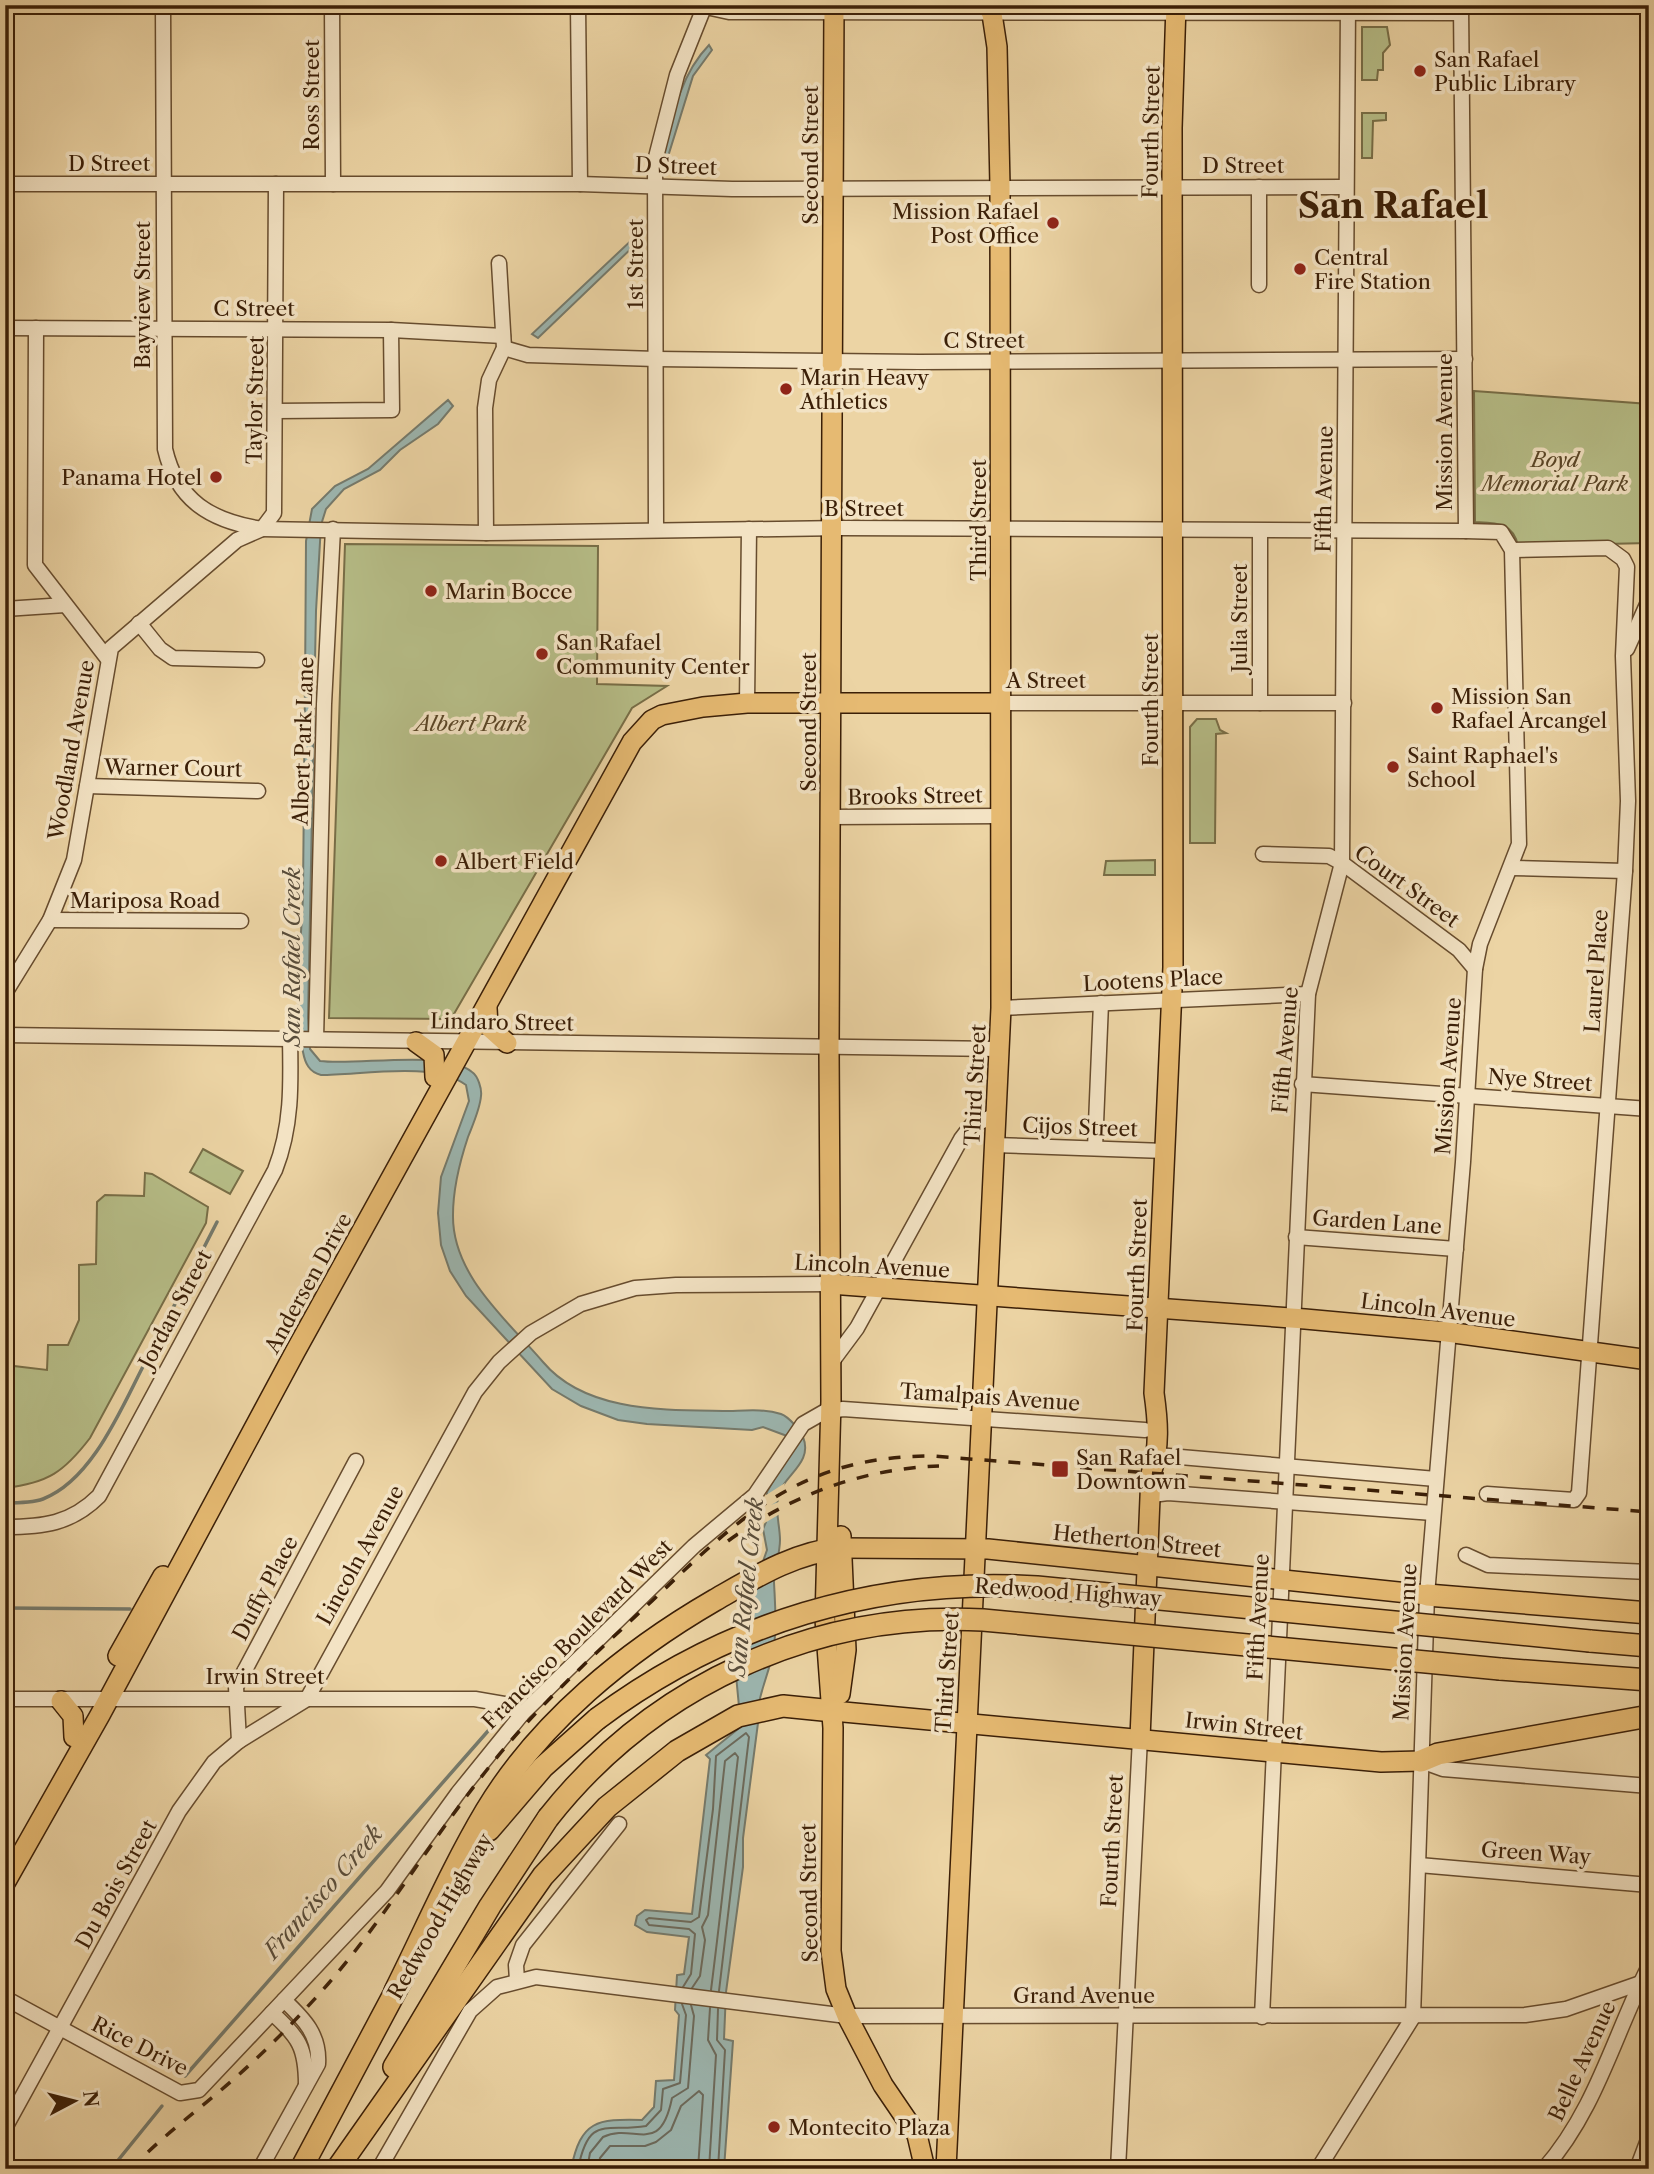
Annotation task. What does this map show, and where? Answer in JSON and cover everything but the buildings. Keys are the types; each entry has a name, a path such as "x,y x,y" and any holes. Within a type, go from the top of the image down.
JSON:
{"highway":[{"path":"395,1991 487,1810 533,1749 577,1703 634,1654 689,1616 785,1562 835,1548"},
{"name":"Redwood Highway","path":"301,2169 448,1894 498,1818 543,1767 597,1719 668,1671 749,1631 810,1610 859,1598 946,1586 1037,1587 1649,1646"},
{"path":"1427,1595 1649,1613"},
{"name":"Redwood Highway","path":"336,2169 443,1982 548,1818 623,1739 662,1709 744,1663 796,1644 897,1623 943,1619 983,1620 1500,1670 1649,1680"},
{"path":"336,2169 557,1859 623,1793 699,1737 737,1716 763,1708 794,1707 833,1712"},
{"path":"1421,1761 1438,1754 1649,1716"}],"main road":[{"name":"Second Street","path":"834,9 829,1049 831,1438 840,1468 835,1548 845,1664 841,1692 833,1712 831,1951 836,1989 847,2016 883,2085 917,2135 925,2169"},
{"name":"Third Street","path":"946,2169 1001,1008 1000,186 997,47 989,9"},
{"name":"Fourth Street","path":"1154,1464 1145,1460 1145,1430 1154,1393 1172,1000 1172,186 1176,9"},
{"name":"A Street","path":"661,710 703,698 747,703 1000,703"},
{"name":"Andersen Drive","path":"429,1100 449,1056 487,1008 632,743 661,710"},
{"name":"Andersen Drive","path":"5,1883 101,1701 295,1352 429,1100 449,1056 624,734 635,721 661,710"},
{"path":"487,1008 488,1026 507,1043"},
{"path":"416,1042 449,1056"},
{"name":"Lincoln Avenue","path":"830,1284 1158,1307 1447,1332 1649,1360"},
{"name":"Fourth Street","path":"1140,1738 1158,1419 1154,1393"},
{"name":"Hetherton Street","path":"835,1548 977,1549 1149,1564 1427,1595"},
{"path":"61,1700 74,1716 74,1737"},
{"name":"Andersen Drive","path":"5,1867 74,1737 101,1701"},
{"name":"Irwin Street","path":"833,1712 1381,1762 1421,1761"}],"street":[{"name":"Bayview Street","path":"163,5 163,423 170,473 196,505 234,525 262,529"},
{"name":"Ross Street","path":"332,5 333,184"},
{"path":"578,5 580,184"},
{"path":"702,6 729,12 834,9 1461,9"},
{"name":"1st Street","path":"656,530 655,161 677,75 702,6"},
{"name":"Fifth Avenue","path":"1262,2017 1308,994 1342,863 1348,9"},
{"name":"Mission Avenue","path":"1318,2169 1413,2017 1427,1595 1468,1095 1475,969 1480,944 1512,869 1519,844 1512,550 1510,541 1502,532 1466,531 1461,9"},
{"name":"D Street","path":"5,184 580,184 833,188 1346,187"},
{"name":"Taylor Street","path":"262,529 274,513 277,328 275,184"},
{"path":"1259,187 1259,285"},
{"path":"485,533 485,408 489,380 504,342 499,263"},
{"name":"C Street","path":"5,328 391,330 504,342 528,355 656,359 1001,362 1465,359"},
{"path":"36,328 35,565 107,658"},
{"path":"276,411 392,410 391,330"},
{"name":"B Street","path":"262,529 485,533 749,529 1466,531"},
{"name":"Woodland Avenue","path":"5,993 50,919 74,860 107,658 113,644 237,540 262,529"},
{"name":"Albert Park Lane","path":"314,1039 324,704 334,529"},
{"path":"747,703 749,529"},
{"name":"Julia Street","path":"1260,532 1260,703"},
{"name":"Laurel Place","path":"1486,1494 1574,1500 1579,1493 1628,801 1623,656 1629,580 1623,559 1608,548 1512,550"},
{"path":"1623,656 1649,600"},
{"path":"5,609 65,605"},
{"path":"139,623 160,649 173,658 257,660"},
{"name":"A Street","path":"1000,703 1344,704"},
{"name":"Warner Court","path":"87,786 258,791"},
{"name":"Brooks Street","path":"831,817 1000,816"},
{"name":"Court Street","path":"1263,854 1329,856 1342,863 1459,950 1475,969"},
{"path":"1512,869 1625,871"},
{"name":"Mariposa Road","path":"50,919 241,921"},
{"name":"Lootens Place","path":"1001,1008 1308,994"},
{"path":"1095,1147 1101,1003"},
{"name":"Lindaro Street","path":"5,1035 416,1042"},
{"name":"Jordan Street","path":"5,1527 38,1527 69,1520 99,1496 275,1170 287,1135 293,1038"},
{"name":"Lindaro Street","path":"449,1056 507,1043 998,1049"},
{"name":"Nye Street","path":"1303,1084 1649,1109"},
{"path":"831,1363 857,1328 961,1139 971,1126 996,1115"},
{"name":"Cijos Street","path":"995,1145 1165,1151"},
{"name":"Garden Lane","path":"1296,1237 1456,1249"},
{"name":"Lincoln Avenue","path":"307,1699 466,1408 486,1377 509,1351 531,1333 581,1304 635,1288 676,1284 830,1284"},
{"name":"Tamalpais Avenue","path":"831,1410 884,1410 1145,1430"},
{"name":"Francisco Boulevard West","path":"272,2012 387,1891 458,1793 522,1714 700,1540 755,1494 803,1424 831,1410"},
{"name":"Duffy Place","path":"239,1741 236,1699 241,1677 356,1461"},
{"path":"1154,1464 1286,1466 1436,1479"},
{"path":"1152,1495 1168,1493 1433,1513"},
{"path":"1466,1555 1488,1565 1649,1572"},
{"name":"Irwin Street","path":"5,1699 475,1699 504,1704 522,1714"},
{"name":"Du Bois Street","path":"5,2128 179,1811 214,1762 239,1741 307,1699"},
{"name":"Fourth Street","path":"1118,2169 1140,1738"},
{"name":"Irwin Street","path":"1421,1761 1443,1769 1649,1786"},
{"path":"379,2169 470,2011 497,1987 517,1980 516,1965 523,1945 619,1824"},
{"name":"Green Way","path":"1419,1865 1649,1885"},
{"name":"Belle Avenue","path":"1544,2169 1566,2144 1588,2107 1645,1982 1649,1966"},
{"name":"Grand Avenue","path":"517,1980 536,1977 556,1979 638,1992 847,2016 1262,2017 1525,2015 1553,2011 1645,1982"},
{"name":"Rice Drive","path":"5,1998 174,2090 190,2093 211,2081 272,2012"},
{"path":"260,2169 306,2085 313,2079 318,2064 318,2047 305,2020 284,2000"},
{"path":"272,2012 293,2032 303,2050 306,2085"},
{"path":"1637,2169 1649,2137"}],"green space":[{"path":"1362,27 1387,27 1390,45 1383,53 1383,70 1378,70 1377,80 1362,80"},
{"path":"1362,113 1386,113 1386,120 1373,121 1372,158 1362,158"},
{"name":"Boyd Memorial Park","path":"1474,391 1649,404 1649,543 1518,546 1512,532 1503,525 1475,522"},
{"name":"Albert Park","path":"345,544 598,546 597,684 667,686 632,708 451,1019 329,1018"},
{"path":"1197,719 1216,719 1220,730 1226,733 1216,734 1215,843 1190,843 1190,727"},
{"path":"1155,860 1155,875 1104,875 1106,861"},
{"path":"203,1149 243,1171 230,1194 190,1172"},
{"path":"145,1173 152,1174 208,1207 206,1223 90,1438 72,1459 54,1474 33,1483 5,1488 5,1365 47,1370 48,1345 68,1345 79,1320 79,1265 96,1264 97,1202 105,1195 144,1196"}],"water":[{"path":"709,45 712,50 693,76 666,163 662,163 683,85 698,58"},
{"path":"637,235 639,241 538,338 532,334"},
{"path":"448,400 453,406 438,424 400,450 380,470 344,489 326,509 321,525 316,611 308,1018 310,1049 320,1061 441,1061 459,1065 474,1074 481,1096 462,1156 456,1186 453,1205 455,1237 472,1277 484,1295 560,1378 580,1391 626,1405 675,1410 774,1412 787,1418 803,1437 804,1455 780,1490 777,1503 780,1540 774,1577 775,1638 757,1712 758,1723 743,1838 743,1867 726,1992 724,2039 733,2041 724,2169 571,2169 575,2153 586,2132 602,2122 642,2120 654,2107 656,2081 674,2080 679,2015 675,2010 677,1975 684,1974 689,1937 647,1932 635,1925 637,1916 645,1910 692,1914 710,1759 706,1755 738,1729 740,1717 736,1675 747,1639 755,1584 767,1550 763,1529 766,1522 767,1492 781,1467 787,1436 763,1427 752,1430 618,1420 581,1406 552,1389 466,1296 450,1271 441,1245 438,1213 441,1177 469,1101 466,1085 435,1073 416,1071 321,1075 313,1072 306,1063 300,1032 298,992 303,892 306,541 312,509 335,486 368,469"}],"pier":[{"path":"785,1483 781,1499 771,1505 781,1501 780,1514 761,1525 763,1497"}],"waterway":[{"path":"155,1343 217,1222"},
{"path":"5,1503 43,1499 78,1475 106,1437 149,1355"},
{"path":"5,1608 130,1609"},
{"name":"Francisco Creek","path":"185,2076 488,1731"},
{"name":"Francisco Creek","path":"111,2169 162,2106"}],"railway":[{"path":"131,2169 259,2056 328,1984 486,1771 545,1704 715,1542 776,1497 809,1479 846,1467 886,1459 932,1456 1649,1512"},
{"path":"728,1541 777,1510 828,1487 882,1473 939,1466"}],"place":[{"name":"San Rafael Public Library","path":"1420,71"},
{"name":"Mission Rafael Post Office","path":"1053,223"},
{"name":"Central Fire Station","path":"1300,269"},
{"name":"Marin Heavy Athletics","path":"786,389"},
{"name":"Panama Hotel","path":"216,477"},
{"name":"Marin Bocce","path":"431,591"},
{"name":"San Rafael Community Center","path":"542,654"},
{"name":"Mission San Rafael Arcangel","path":"1437,708"},
{"name":"Saint Raphael's School","path":"1393,767"},
{"name":"Albert Field","path":"441,861"},
{"name":"San Rafael Downtown","path":"1060,1469"},
{"name":"Montecito Plaza","path":"774,2127"}],"district":[{"name":"San Rafael","path":"1393,205"}],"water label":[{"name":"San Rafael Creek","path":"292,957"},
{"name":"San Rafael Creek","path":"746,1587"}]}
